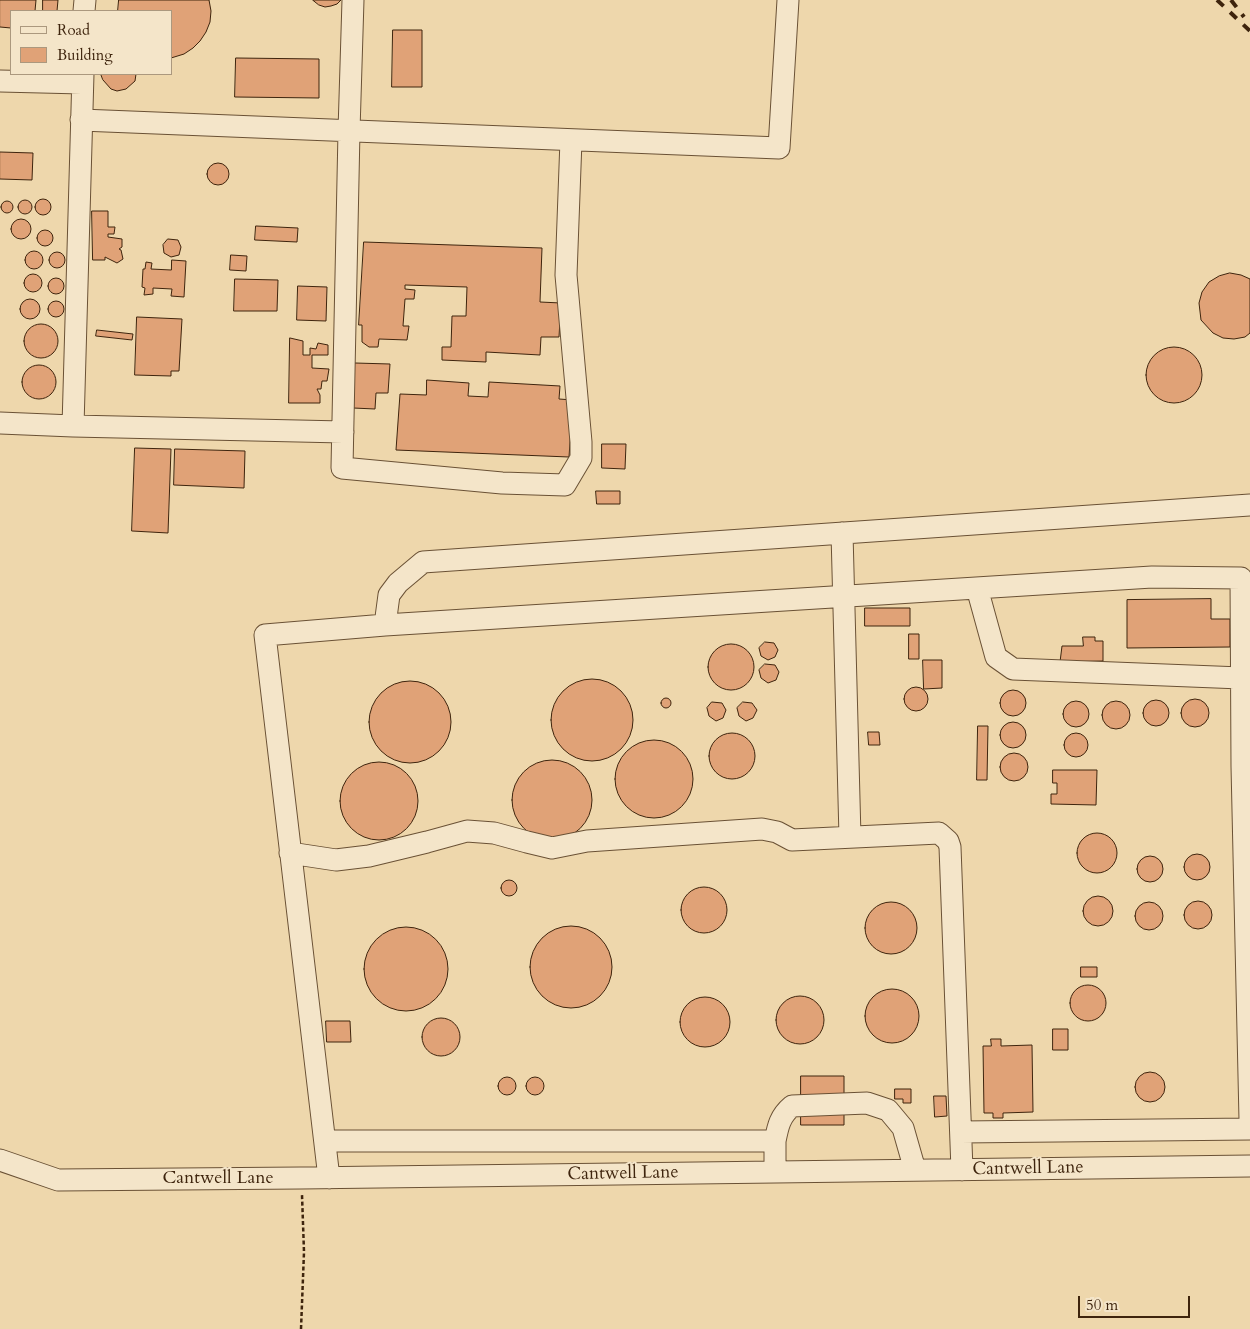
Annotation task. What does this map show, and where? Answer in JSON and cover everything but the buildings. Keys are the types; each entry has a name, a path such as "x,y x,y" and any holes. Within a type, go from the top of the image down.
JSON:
{"street":[{"path":"353,0 342,468 502,483 565,485 581,458 566,275 571,140"},
{"path":"81,120 779,148 788,0"},
{"path":"0,82 82,79 74,426"},
{"path":"0,423 343,432"},
{"path":"385,625 389,596 398,583 423,562 1250,505"},
{"path":"842,533 850,837"},
{"path":"329,1178 265,635 385,625 844,596 1152,577 1246,578 1241,678 1246,766 1250,1120"},
{"path":"977,588 996,657 1014,670 1241,678"},
{"path":"290,852 336,860 370,856 467,831 494,833 552,848 587,841 762,829 777,832 792,840 939,833 948,841 950,847 962,1170"},
{"path":"775,1172 775,1142 778,1123 792,1106 867,1103 888,1110 903,1128 914,1170"},
{"path":"961,1132 1250,1129"},
{"path":"324,1141 775,1142"},
{"name":"Cantwell Lane","path":"0,1160 58,1180 1250,1166"}],"path":[{"path":"301,1178 304,1252 301,1329"}],"railway":[{"path":"1217,0 1250,31"},
{"path":"1231,0 1244,17"}]}
